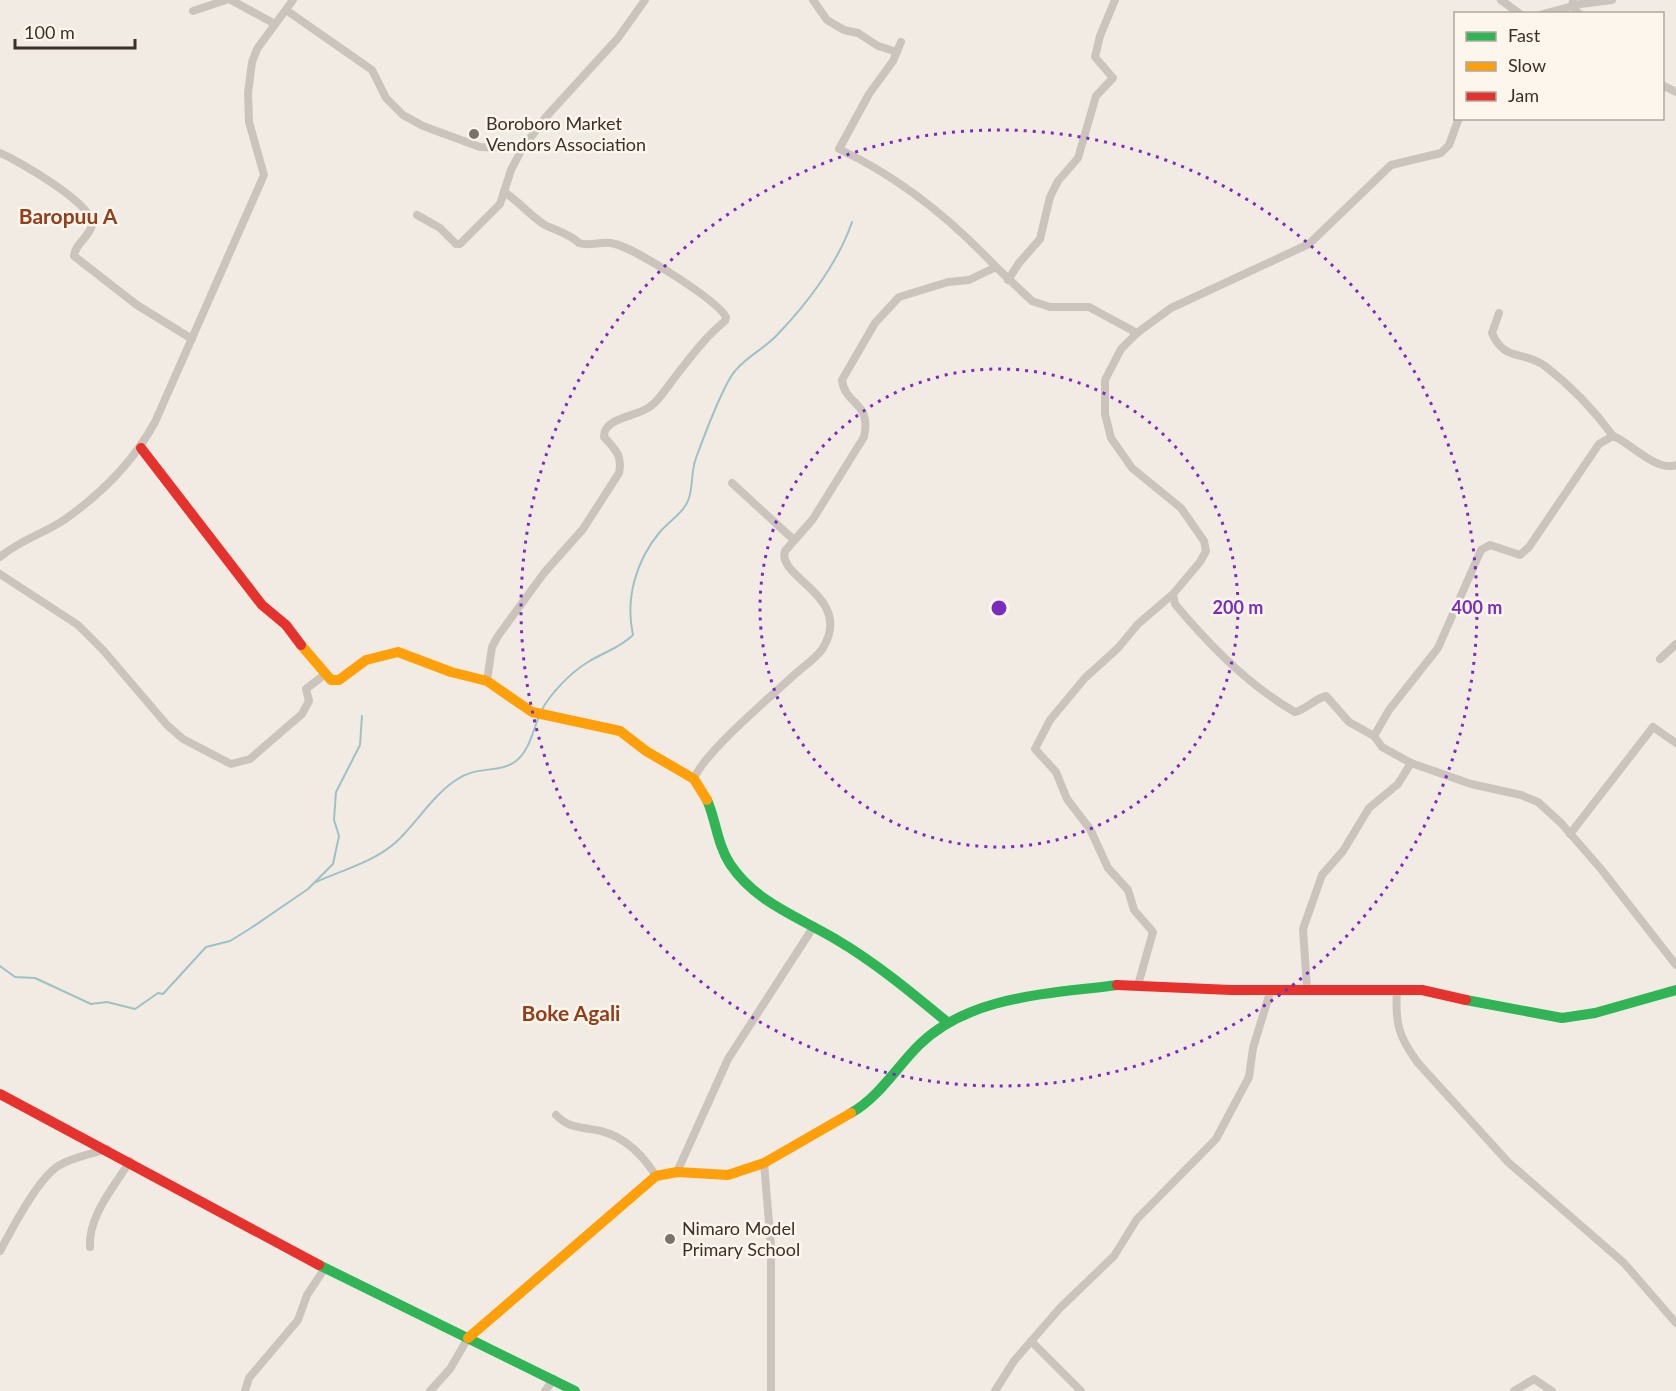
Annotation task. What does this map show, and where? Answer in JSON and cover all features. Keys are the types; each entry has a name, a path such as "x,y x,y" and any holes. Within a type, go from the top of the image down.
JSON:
{"street":[{"path":"193,11 226,0"},
{"path":"231,0 275,24"},
{"path":"0,557 16,543 63,521 107,484 141,448 264,175 249,122 248,93 252,62 292,0"},
{"path":"417,214 440,228 458,245 503,200 504,192 522,149 564,96 618,38 645,0"},
{"path":"813,0 827,20 844,30 858,33 878,46 897,52"},
{"path":"1008,280 1040,239 1050,196 1058,181 1078,158 1096,96 1113,78 1095,57 1100,36 1115,0"},
{"path":"1501,0 1517,12"},
{"path":"1548,12 1572,3 1612,0"},
{"path":"286,10 372,70 386,98 403,115 423,126 480,147 522,149"},
{"path":"901,42 839,149 882,171 912,192 974,243 1022,295 1042,306 1089,307 1137,333"},
{"path":"1138,985 1152,937 1151,928 1134,910 1128,890 1108,868 1090,829 1067,800 1056,772 1035,749 1050,720 1085,678 1118,648 1138,624 1173,594 1200,562 1206,551 1204,541 1181,508 1132,468 1111,438 1105,414 1105,380 1121,350 1137,333 1171,308 1198,293 1309,244 1391,165 1441,153 1449,145 1458,120"},
{"path":"0,153 40,175 92,217 93,225 75,250 74,256 137,305 192,339"},
{"path":"487,681 492,647 498,636 544,573 583,529 619,473 621,463 619,454 604,437 607,428 619,418 631,417 652,406 701,343 725,321 726,317 685,283 631,250 613,243 579,243 569,234 547,226 524,204 504,192"},
{"path":"693,778 713,752 824,647 830,618 826,607 805,581 786,566 783,557 825,501 864,437 867,427 863,409 846,392 842,380 875,323 899,297 908,292 969,280 996,267"},
{"path":"1499,313 1492,333 1498,347 1513,356 1542,364 1577,394 1613,436 1626,441 1660,465 1676,465"},
{"path":"1374,736 1389,710 1438,648 1481,550 1490,545 1520,555 1529,548 1599,444 1613,436"},
{"path":"141,448 268,612 286,625 324,675 331,680 339,680 366,660 398,652 451,672 487,681 532,712 620,731 646,751 693,778 708,802 717,841 731,866 769,903 814,926 911,992 947,1022"},
{"path":"732,483 794,540"},
{"path":"0,574 78,625 103,650 167,725 183,739 231,764 250,759 302,714 308,707 306,689 324,675"},
{"path":"1173,594 1175,604 1188,620 1259,690 1295,712 1326,696 1349,722 1374,736 1382,747 1411,763 1471,784 1531,798 1570,834 1654,934 1676,965"},
{"path":"1660,659 1676,644"},
{"path":"1570,834 1653,727 1676,743"},
{"path":"1307,988 1303,929 1322,875 1343,851 1369,808 1398,784 1411,763"},
{"path":"677,1172 728,1059 814,926"},
{"path":"430,1391 450,1369 468,1338 656,1176 677,1172 728,1175 764,1163 805,1142 866,1105 919,1046 947,1022 972,1011 1032,996 1100,985 1138,985 1422,990 1530,1014 1562,1018 1595,1013 1676,990"},
{"path":"995,1391 1014,1361 1060,1308 1114,1256 1137,1219 1216,1139 1249,1077 1253,1048 1271,989"},
{"path":"1397,990 1397,1027 1418,1063 1508,1162 1624,1263 1676,1323"},
{"path":"0,1094 108,1149 325,1268 576,1391"},
{"path":"556,1115 566,1125 619,1137 648,1164 656,1176"},
{"path":"0,1251 25,1207 47,1176 58,1166 108,1149"},
{"path":"90,1247 89,1232 97,1213 130,1161"},
{"path":"764,1163 771,1246 771,1391"},
{"path":"245,1391 249,1378 298,1320 307,1295 325,1268"},
{"path":"1031,1341 1081,1391"},
{"path":"545,1391 554,1379"},
{"path":"1514,1391 1534,1379 1552,1391"}],"waterway":[{"path":"541,711 556,690 574,672 633,635 630,608 634,581 651,544 687,503 696,458 725,387 735,371 777,335 810,296 839,253 852,222"},
{"path":"0,966 15,977 35,978 91,1004 107,1002 135,1009 158,993 163,994 206,947 230,941 251,928 308,889 333,864 339,836 334,820 336,792 360,745 362,716"},
{"path":"316,882 367,861 386,850 403,835 439,794 464,775 502,767 516,761 527,746 539,716"}],"traffic: fast":[{"path":"707,800 719,840 730,864 752,889 779,908 866,958 947,1022"},
{"path":"851,1113 879,1091 919,1045 939,1028 962,1016 986,1006 1012,1000 1117,985"},
{"path":"1466,1000 1562,1018 1595,1013 1676,990"},
{"path":"319,1265 575,1391"}],"traffic: slow":[{"path":"301,645 331,680 339,680 366,660 398,652 451,672 487,681 532,712 620,731 646,751 694,779 707,800"},
{"path":"468,1338 656,1176 677,1172 728,1175 764,1163 851,1113"}],"traffic: jam":[{"path":"141,448 262,605 286,625 301,645"},
{"path":"1117,985 1231,990 1422,990 1466,1000"},
{"path":"0,1094 319,1265"}],"place":[{"name":"Boroboro Market Vendors Association","path":"474,134"},
{"name":"Nimaro Model Primary School","path":"670,1239"}],"district":[{"name":"Baropuu A","path":"68,217"},
{"name":"Boke Agali","path":"571,1014"}]}
